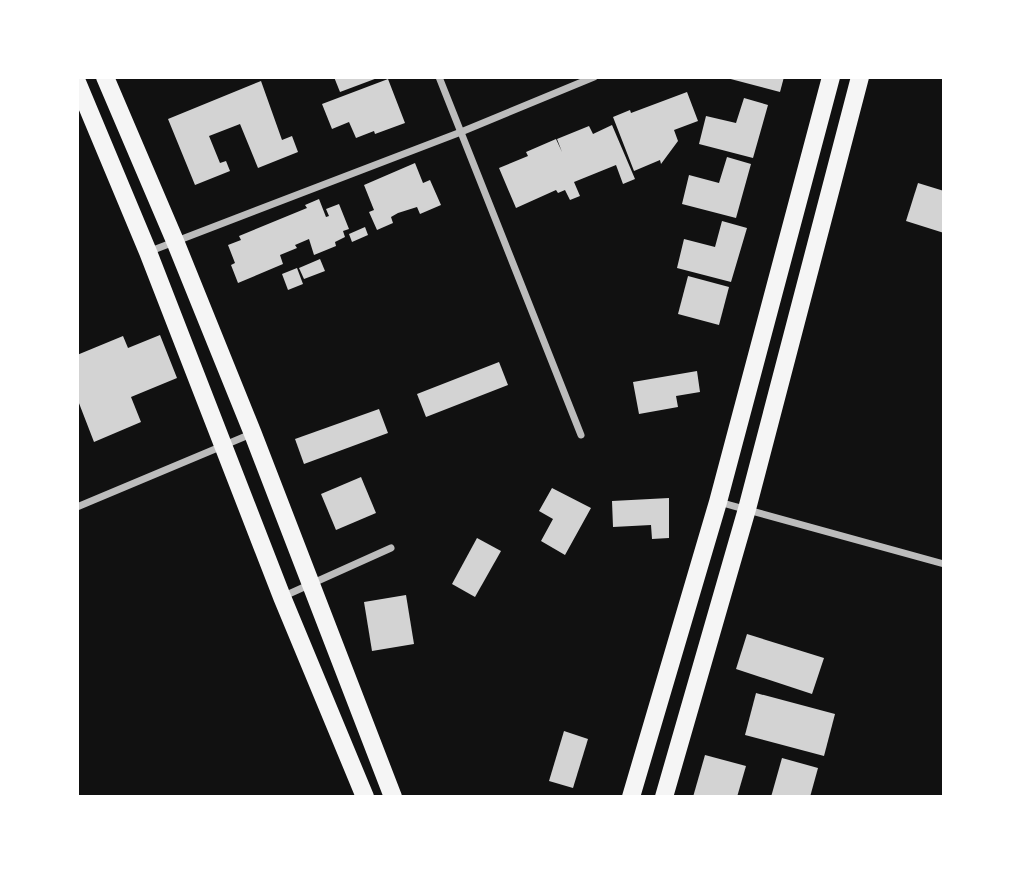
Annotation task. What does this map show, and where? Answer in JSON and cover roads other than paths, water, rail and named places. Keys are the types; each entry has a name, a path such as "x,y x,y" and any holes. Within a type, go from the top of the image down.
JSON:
{"main road":[{"path":"105,77 253,434 393,797"},
{"path":"631,797 718,502 831,77"},
{"path":"664,797 747,509 860,77"},
{"path":"77,82 148,252 282,597 365,797"}],"street":[{"path":"439,77 581,435"},
{"path":"148,252 461,132 594,77"},
{"path":"77,507 253,434"},
{"path":"718,502 944,564"},
{"path":"282,597 391,548"}]}
